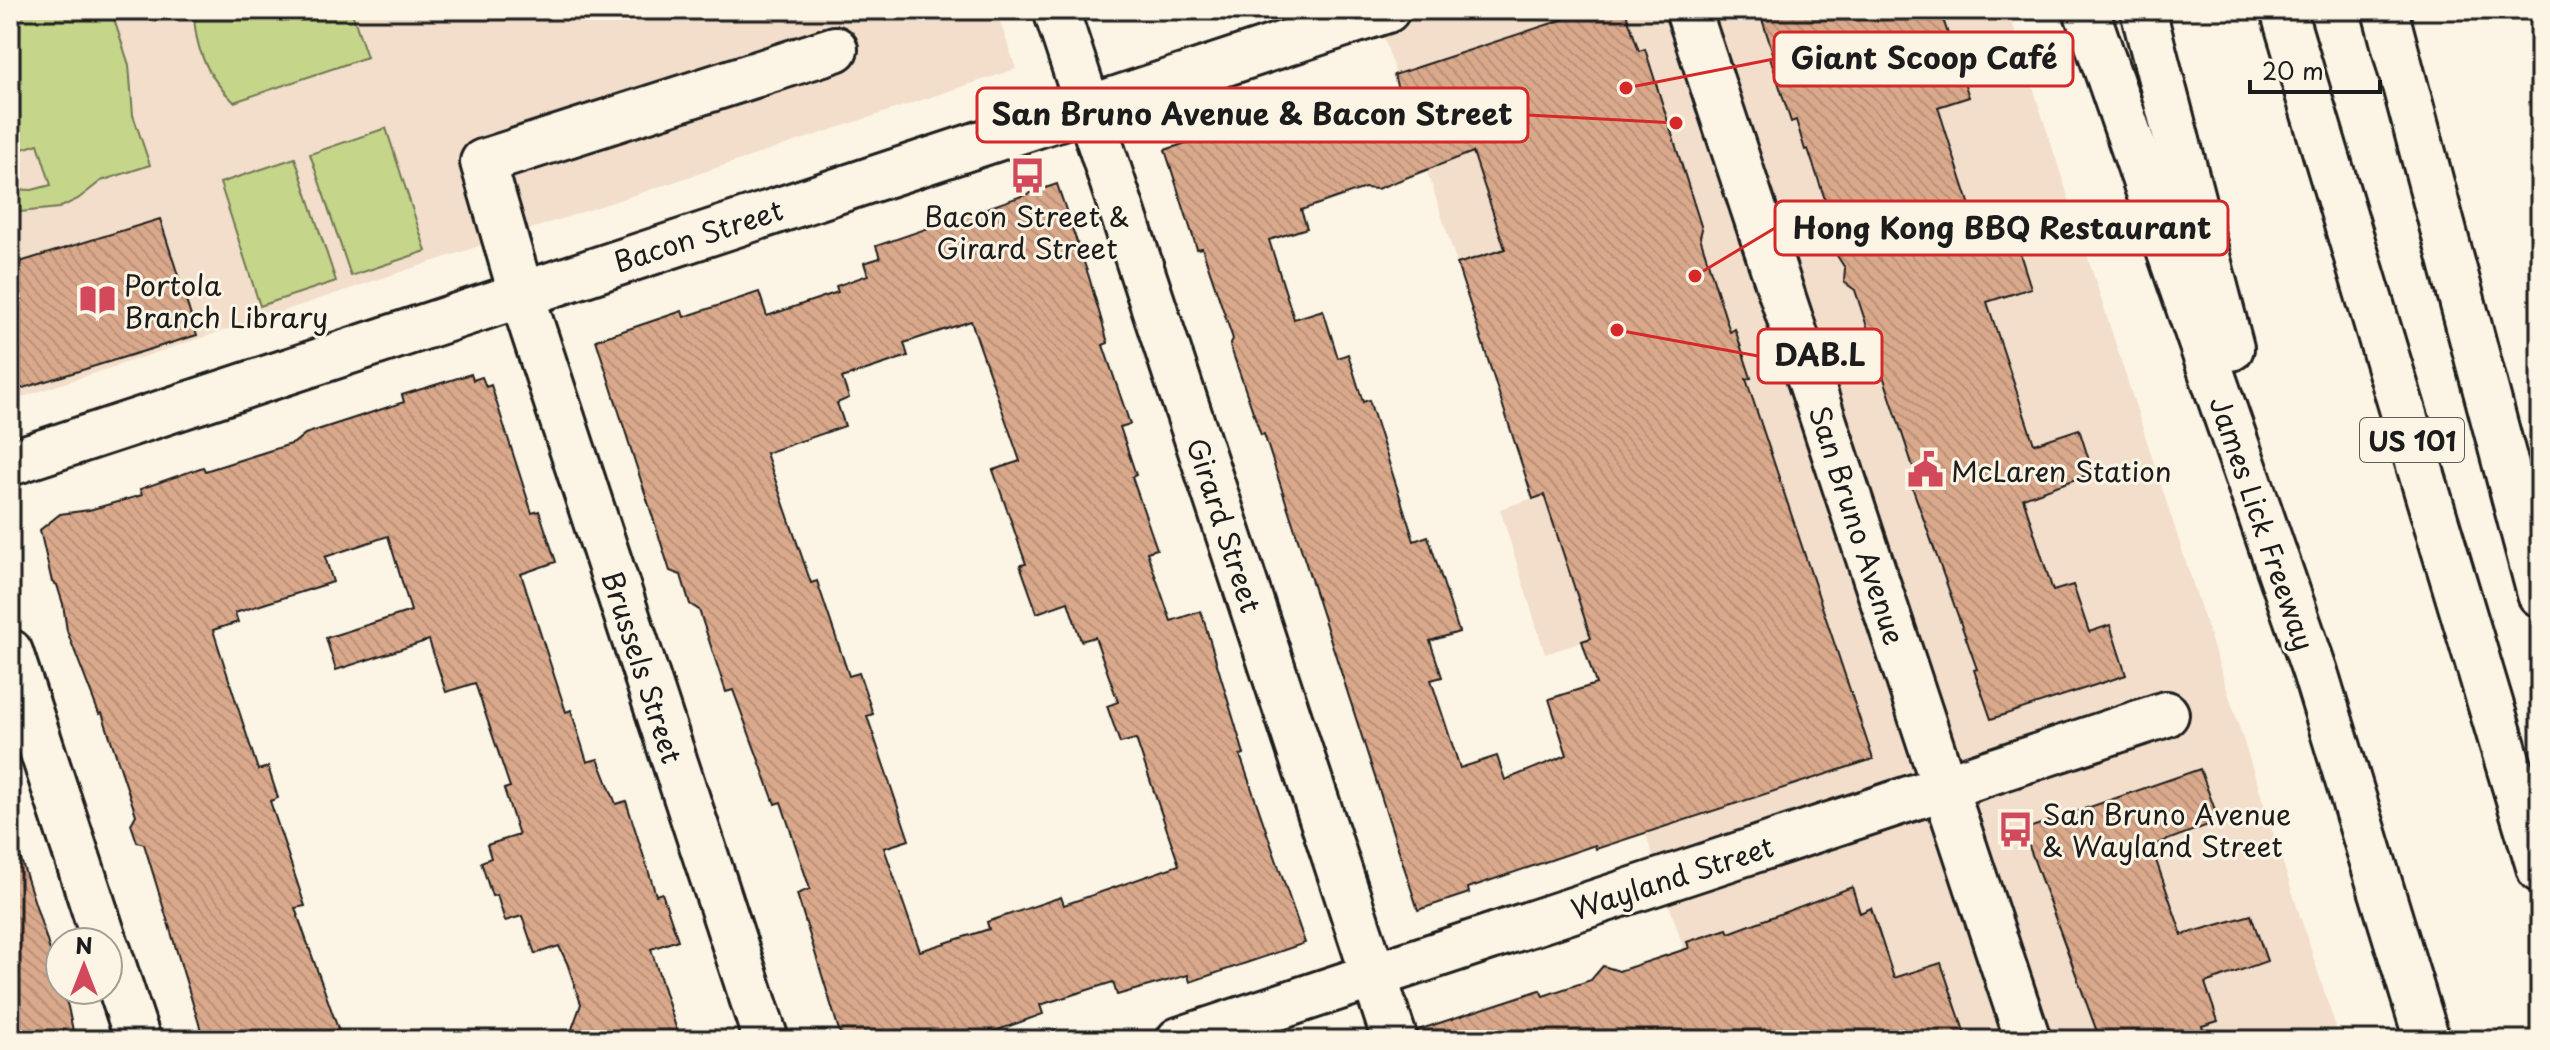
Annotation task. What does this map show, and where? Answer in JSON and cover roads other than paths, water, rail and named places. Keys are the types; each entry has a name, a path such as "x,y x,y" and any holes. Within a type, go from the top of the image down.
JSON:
{"main road":[{"name":"Girard Street","path":"1056,10 1395,1040"},
{"name":"Bacon Street","path":"10,463 1387,10"},
{"name":"San Bruno Avenue","path":"1688,10 2028,1040"},
{"name":"James Lick Freeway","path":"2086,10 2315,672 2427,1040"},
{"path":"2143,10 2315,672"},
{"name":"US 101","path":"2283,10 2540,870"},
{"path":"2385,10 2540,594"},
{"name":"Brussels Street","path":"766,1040 521,293 483,162 835,49"},
{"path":"10,652 100,926"},
{"name":"Wayland Street","path":"1179,1040 2166,714"},
{"path":"124,998 138,1040"}],"place":[{"name":"Giant Scoop Café","path":"1626,88"},
{"name":"San Bruno Avenue & Bacon Street","path":"1676,123"},
{"name":"Bacon Street & Girard Street","path":"1027,175"},
{"name":"Hong Kong BBQ Restaurant","path":"1695,276"},
{"name":"Portola Branch Library","path":"98,300"},
{"name":"DAB.L","path":"1617,330"},
{"name":"McLaren Station","path":"1925,470"},
{"name":"San Bruno Avenue & Wayland Street","path":"2016,829"}]}
